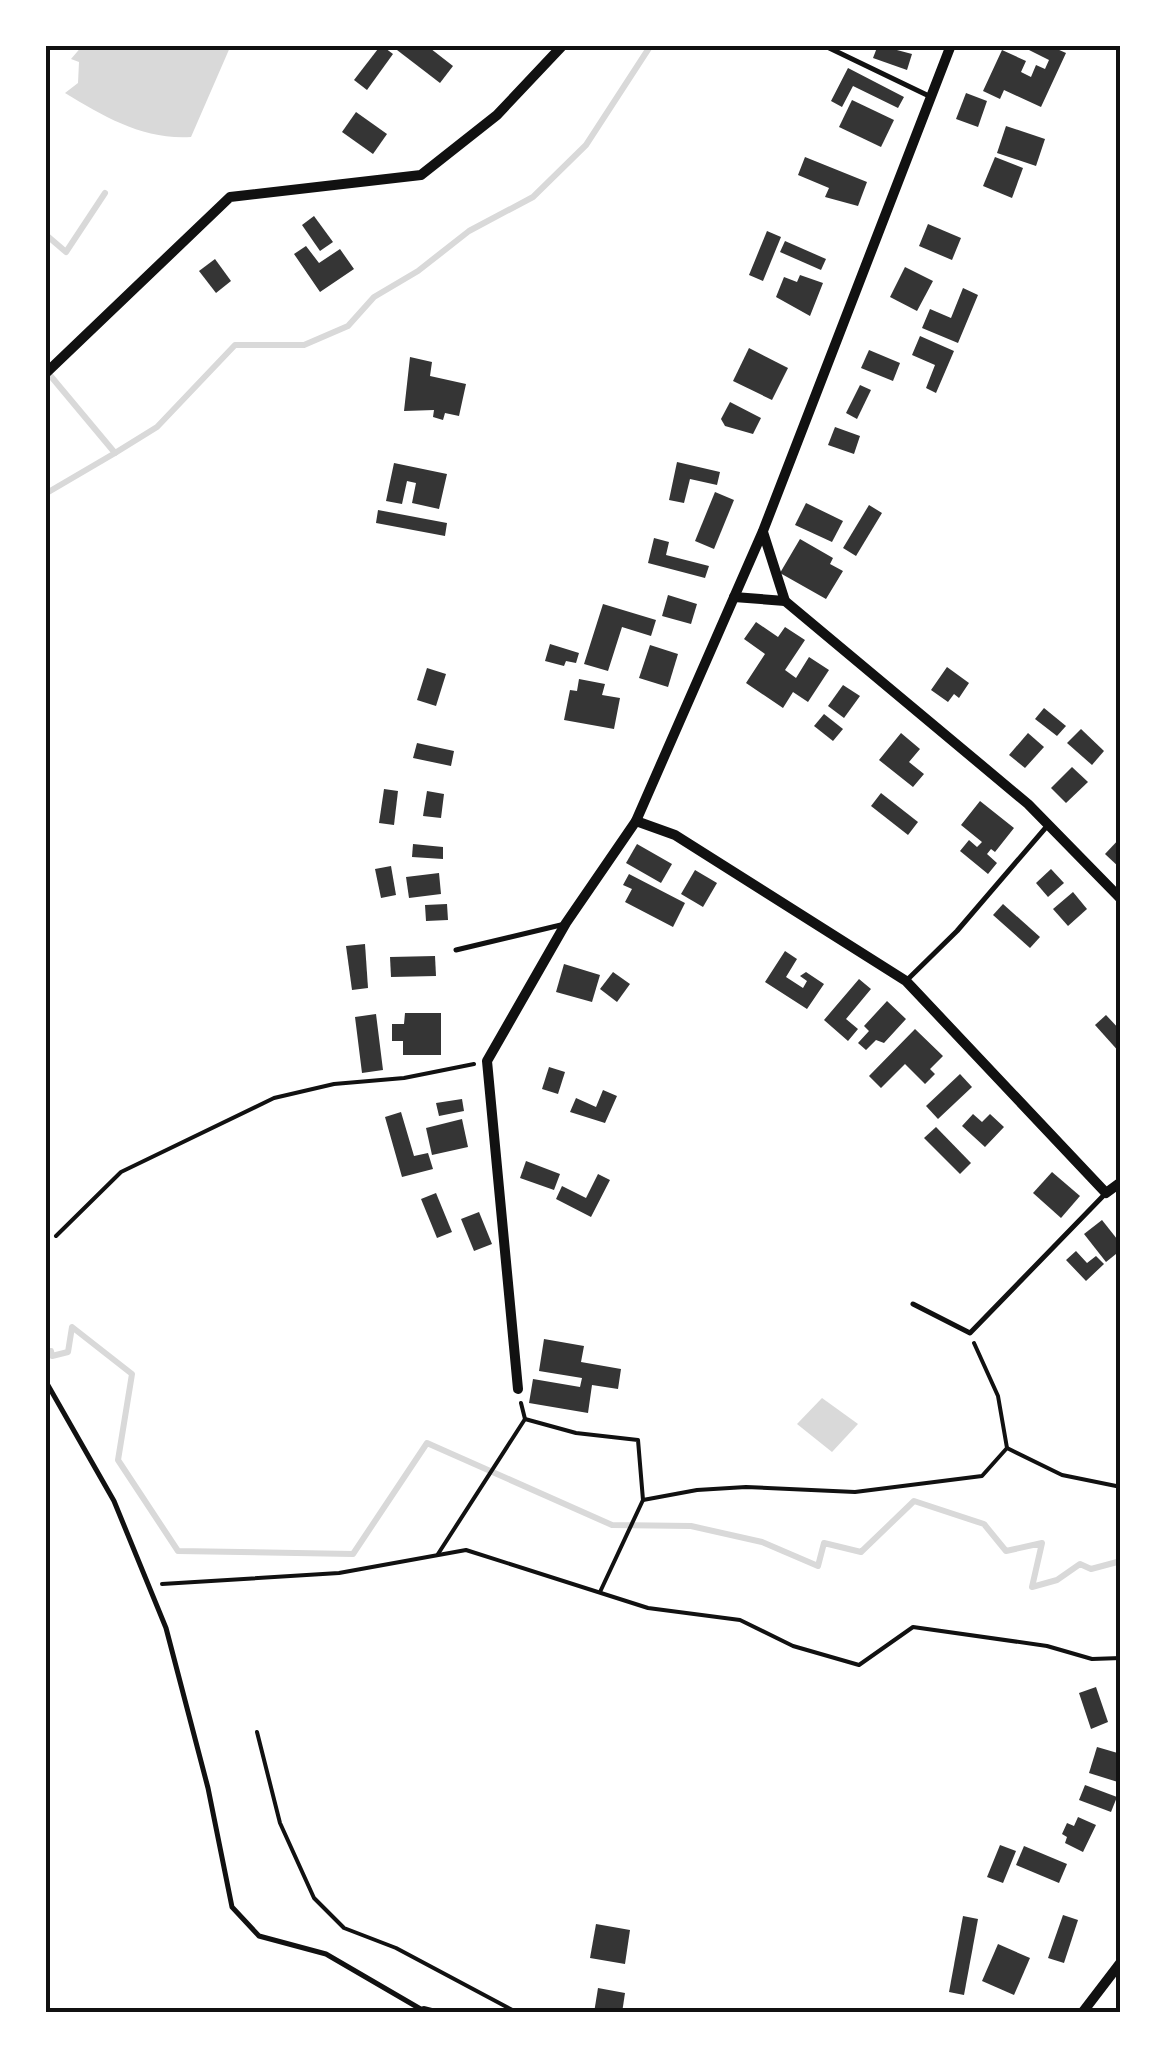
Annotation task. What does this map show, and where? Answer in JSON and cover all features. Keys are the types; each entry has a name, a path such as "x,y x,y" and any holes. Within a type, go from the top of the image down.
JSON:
{"street":[{"path":"45,374 230,196 421,176 497,116 563,45"},
{"path":"518,1389 486,1062 566,923 636,821 762,531 951,45"},
{"path":"762,531 784,601 1048,825 1121,900"},
{"path":"734,598 784,601"},
{"path":"636,821 675,834 906,980 1106,1193 1121,1182"},
{"path":"1082,2013 1121,1962"}],"lane":[{"path":"823,45 930,96"},
{"path":"906,980 957,931 1048,825"},
{"path":"456,950 566,923"},
{"path":"913,1304 970,1333 1106,1193"},
{"path":"45,1380 114,1501 148,1584 170,1646 232,1907 260,1936 326,1954 428,2012"}],"path":[{"path":"56,1236 121,1172 274,1098 334,1084 404,1078 486,1062"},
{"path":"970,1333 998,1396 1007,1448"},
{"path":"436,1556 524,1419 518,1389"},
{"path":"524,1419 576,1433 638,1440 643,1500 600,1592"},
{"path":"1007,1448 1062,1474 1121,1487"},
{"path":"643,1500 697,1490 855,1492 944,1483 982,1476 1007,1448"},
{"path":"148,1584 201,1585 280,1573 339,1573 466,1550 648,1608 740,1620 793,1646 859,1665 913,1627 1047,1646 1092,1659 1119,1660"},
{"path":"257,1732 280,1823 314,1898 344,1928 396,1948 518,2013"}],"shaded area":[{"path":"83,45 231,45 191,137 173,137 141,131 65,93 78,83 79,62 71,59"},
{"path":"822,1398 858,1424 832,1452 797,1424"}],"building":[{"path":"381,45 393,54 367,90 354,80"},
{"path":"401,45 426,45 453,66 440,83 397,50"},
{"path":"878,45 912,54 907,70 873,58"},
{"path":"1031,45 1048,45 1066,53 1041,107 1004,90 1000,99 983,91 1002,50 1026,61 1021,72 1031,77 1036,65 1045,69 1049,60 1029,50"},
{"path":"848,68 904,97 898,108 853,86 842,107 831,101"},
{"path":"966,93 987,101 978,127 956,119"},
{"path":"852,100 894,120 881,147 839,127"},
{"path":"356,112 387,134 373,154 342,132"},
{"path":"1006,126 1045,139 1036,166 997,153"},
{"path":"805,157 867,182 858,206 825,197 829,188 798,175"},
{"path":"995,157 1023,168 1012,198 983,186"},
{"path":"314,216 333,242 320,251 302,225"},
{"path":"928,224 961,238 952,260 919,246"},
{"path":"767,231 781,237 763,281 749,275"},
{"path":"785,241 826,259 821,270 780,252"},
{"path":"306,246 319,263 340,249 354,269 320,292 294,254"},
{"path":"215,259 231,281 216,293 199,271"},
{"path":"905,267 933,281 917,311 890,297"},
{"path":"800,275 823,283 810,316 776,297 784,277 797,282"},
{"path":"963,288 978,295 958,343 922,328 930,309 951,318"},
{"path":"920,336 954,351 936,393 926,388 935,365 912,355"},
{"path":"749,348 788,368 772,400 733,381"},
{"path":"869,350 900,363 893,381 861,368"},
{"path":"410,357 432,362 430,376 466,384 459,416 445,413 443,420 433,417 434,410 404,411"},
{"path":"860,385 871,390 857,419 846,413"},
{"path":"730,402 761,418 753,434 725,426 721,419"},
{"path":"835,427 860,436 854,454 828,445"},
{"path":"677,462 720,472 717,485 690,479 684,503 669,500"},
{"path":"394,463 447,474 439,509 412,503 416,483 407,481 402,504 386,501"},
{"path":"715,492 734,500 714,549 695,541"},
{"path":"806,503 843,521 832,542 795,525"},
{"path":"869,505 882,513 856,556 843,548"},
{"path":"378,510 447,523 445,536 376,523"},
{"path":"654,538 669,542 666,555 709,566 705,578 648,563"},
{"path":"800,539 833,558 830,564 843,571 826,599 780,573"},
{"path":"668,595 697,604 691,624 662,616"},
{"path":"603,604 656,620 651,636 622,627 608,671 584,664"},
{"path":"756,622 778,637 785,627 805,640 785,670 796,678 809,657 829,670 808,702 793,692 783,708 746,683 765,654 744,639"},
{"path":"550,644 579,653 576,663 566,661 564,666 545,661"},
{"path":"650,645 678,654 668,687 639,678"},
{"path":"947,667 969,683 959,698 954,694 948,702 931,690"},
{"path":"427,668 446,674 436,706 417,700"},
{"path":"579,679 605,684 602,695 620,698 614,729 564,720 570,690 577,691"},
{"path":"843,685 860,696 844,718 828,706"},
{"path":"1044,708 1066,726 1057,736 1035,719"},
{"path":"824,714 843,729 833,741 814,726"},
{"path":"1081,729 1104,751 1092,765 1067,743"},
{"path":"901,733 920,749 909,762 924,774 913,787 879,760"},
{"path":"1028,733 1044,747 1025,768 1009,755"},
{"path":"417,743 454,751 451,766 413,758"},
{"path":"1072,767 1088,782 1066,803 1051,788"},
{"path":"384,789 398,791 394,825 379,823"},
{"path":"427,791 444,794 441,818 423,816"},
{"path":"881,793 918,822 908,835 871,806"},
{"path":"980,801 1014,828 995,852 991,849 987,854 997,863 988,874 960,851 969,840 977,847 982,842 961,825"},
{"path":"1121,837 1121,869 1105,854"},
{"path":"413,844 443,847 443,859 412,857"},
{"path":"637,844 672,864 661,883 626,863"},
{"path":"391,866 396,895 381,898 375,869"},
{"path":"1051,869 1064,883 1048,897 1036,883"},
{"path":"695,870 717,883 703,907 681,894"},
{"path":"439,873 441,894 409,898 406,877"},
{"path":"629,874 685,903 673,927 625,902 632,889 623,885"},
{"path":"1073,892 1087,909 1068,926 1053,909"},
{"path":"447,904 448,920 426,921 425,905"},
{"path":"1003,904 1040,937 1030,948 993,915"},
{"path":"365,944 368,988 352,990 346,946"},
{"path":"785,951 797,959 786,977 803,988 807,981 800,976 806,972 824,984 807,1009 765,982"},
{"path":"435,956 436,976 391,977 390,957"},
{"path":"564,964 600,975 592,1002 556,992"},
{"path":"613,972 630,984 617,1002 600,989"},
{"path":"859,979 871,989 846,1019 858,1029 848,1041 824,1020"},
{"path":"887,1001 906,1019 884,1043 876,1040 866,1050 858,1043 869,1031 864,1026"},
{"path":"405,1013 441,1013 441,1055 403,1055 403,1041 392,1041 392,1024 404,1024"},
{"path":"376,1014 383,1070 362,1073 355,1017"},
{"path":"1106,1015 1121,1031 1121,1054 1095,1025"},
{"path":"915,1029 943,1056 930,1069 935,1074 925,1084 905,1064 881,1088 869,1076"},
{"path":"549,1067 565,1072 558,1094 542,1089"},
{"path":"960,1074 972,1087 938,1119 926,1106"},
{"path":"603,1090 617,1096 605,1123 570,1112 576,1098 596,1107"},
{"path":"462,1099 464,1111 439,1116 436,1103"},
{"path":"401,1112 414,1156 428,1153 433,1169 402,1177 385,1117"},
{"path":"973,1114 982,1122 990,1114 1004,1127 985,1147 962,1126"},
{"path":"462,1119 468,1147 432,1155 426,1128"},
{"path":"936,1127 971,1163 960,1174 924,1138"},
{"path":"526,1161 560,1174 554,1190 520,1178"},
{"path":"1052,1172 1080,1196 1061,1218 1033,1193"},
{"path":"598,1174 610,1180 591,1217 556,1199 562,1186 586,1198"},
{"path":"436,1193 452,1232 437,1238 421,1199"},
{"path":"479,1212 492,1244 474,1251 461,1219"},
{"path":"1102,1220 1121,1244 1121,1250 1106,1262 1084,1234"},
{"path":"1076,1251 1087,1263 1096,1256 1104,1264 1086,1281 1066,1260"},
{"path":"544,1339 584,1346 581,1362 621,1369 618,1389 592,1385 588,1413 529,1403 533,1379 580,1387 582,1378 539,1371"},
{"path":"1096,1687 1108,1722 1091,1729 1079,1693"},
{"path":"1097,1747 1121,1754 1121,1783 1089,1773"},
{"path":"1085,1785 1117,1797 1111,1812 1079,1800"},
{"path":"1078,1817 1096,1825 1083,1852 1065,1843 1067,1837 1062,1834 1067,1823 1074,1826"},
{"path":"1000,1845 1016,1851 1003,1883 987,1877"},
{"path":"1024,1846 1067,1864 1059,1883 1016,1865"},
{"path":"1063,1915 1078,1920 1064,1963 1048,1958"},
{"path":"963,1916 978,1919 964,1995 949,1992"},
{"path":"596,1924 630,1930 625,1964 590,1958"},
{"path":"998,1944 1030,1958 1014,1995 982,1981"},
{"path":"598,1988 625,1993 622,2013 594,2013"}],"waterway":[{"path":"115,453 157,427 235,345 304,345 348,326 374,297 418,271 469,231 533,197 586,145 651,45"},
{"path":"45,234 66,252 105,193"},
{"path":"45,494 115,453 49,374"},
{"path":"51,1351 52,1356 68,1352 72,1327 132,1374 118,1460 178,1551 353,1554 427,1443 612,1525 691,1526 762,1542 818,1566 824,1543 861,1552 914,1501 984,1524 1006,1551 1042,1543 1032,1587 1057,1580 1080,1564 1091,1569 1121,1561"}]}
